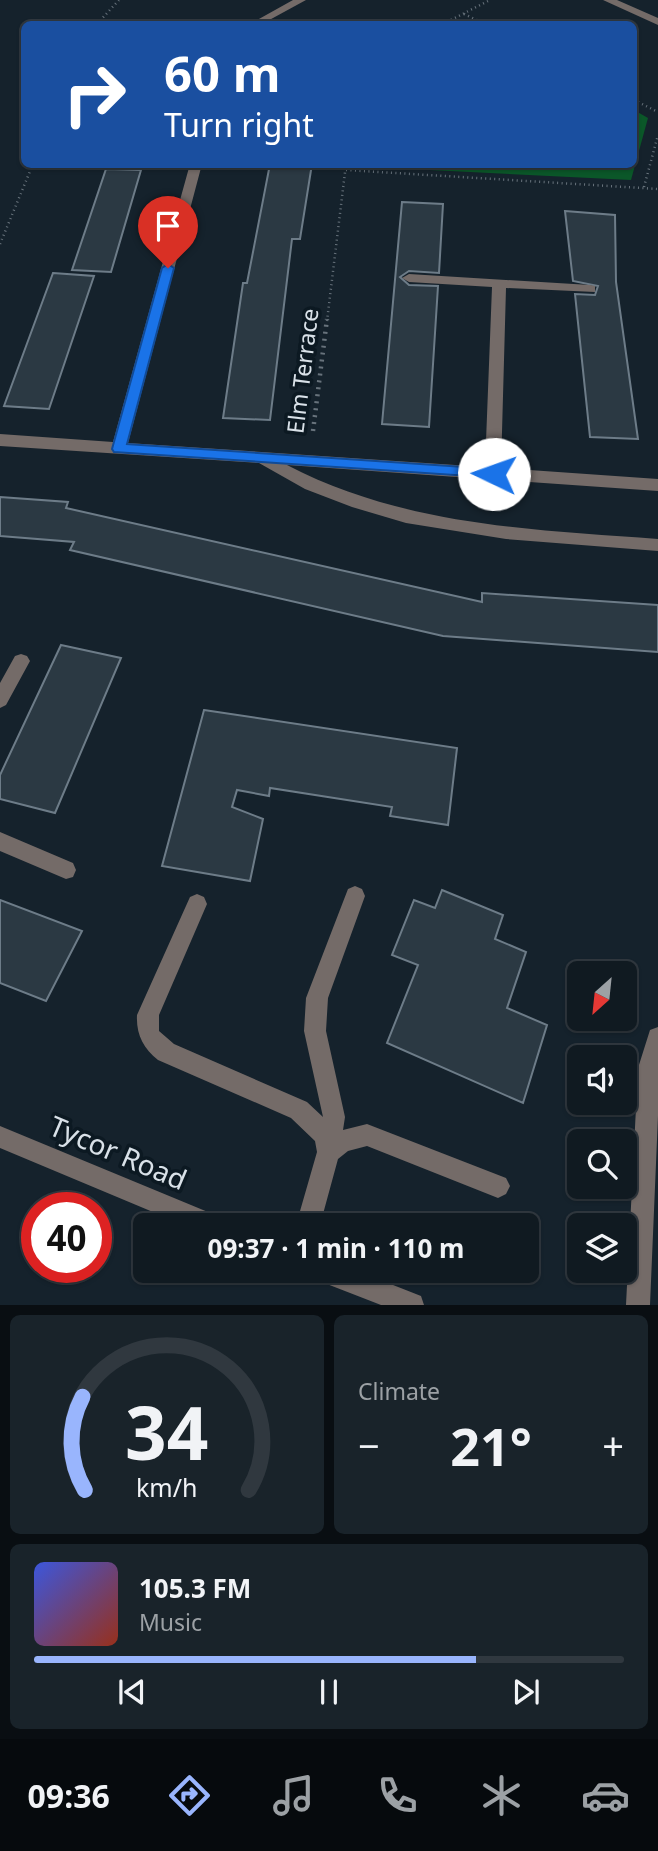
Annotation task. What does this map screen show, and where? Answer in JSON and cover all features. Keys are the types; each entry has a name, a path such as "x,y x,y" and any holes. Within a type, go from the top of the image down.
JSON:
{"street":[{"path":"261,21 301,0"},
{"path":"608,0 658,22"},
{"path":"645,16 658,8"},
{"path":"119,449 195,168"},
{"path":"409,278 590,289"},
{"path":"494,474 499,283"},
{"path":"0,440 658,485"},
{"path":"262,460 339,499 424,522 521,535 658,545"},
{"path":"0,700 21,661"},
{"path":"0,841 66,870"},
{"path":"311,1213 328,1152 334,1116 317,1047 314,1015 323,978 355,896"},
{"path":"197,904 148,1015 147,1029 151,1041 166,1052 299,1110 325,1135 328,1152"},
{"path":"638,1305 649,1068 658,1038"},
{"path":"328,1152 343,1141 368,1135 498,1186"},
{"name":"Tycor Road","path":"0,1137 183,1213"},
{"path":"356,1283 412,1305"}],"path":[{"path":"100,21 119,0"},
{"path":"449,21 489,0"},
{"path":"464,14 479,21"},
{"path":"637,102 658,112"},
{"path":"644,187 658,135"},
{"path":"0,244 31,168"},
{"path":"346,170 658,189"},
{"name":"Elm Terrace","path":"309,463 346,170"}],"green space":[{"path":"637,112 648,118 637,158"},
{"path":"389,168 634,168 631,180"}],"building":[{"path":"269,168 311,168 300,239 292,239 270,420 223,418 243,283 247,283"},
{"path":"106,169 141,170 111,272 72,270"},
{"path":"402,202 443,204 439,273 409,271 400,277 409,285 438,286 429,427 382,424"},
{"path":"565,211 615,215 616,282 638,439 590,437 575,294 595,295 598,286 573,281"},
{"path":"53,273 94,276 49,409 4,406"},
{"path":"0,497 68,502 66,508 482,602 482,593 658,605 658,652 443,636 70,550 74,542 0,536"},
{"path":"61,645 121,658 55,813 0,799 0,775"},
{"path":"204,710 457,748 448,825 390,816 392,807 270,788 269,796 237,790 232,807 263,819 250,881 162,866"},
{"path":"442,890 503,915 495,939 526,952 507,1008 547,1025 523,1103 387,1043 418,965 392,955 414,900 435,908"},
{"path":"0,900 82,931 46,1001 0,983"}],"route":[{"path":"168,268 119,449 494,474"}]}
